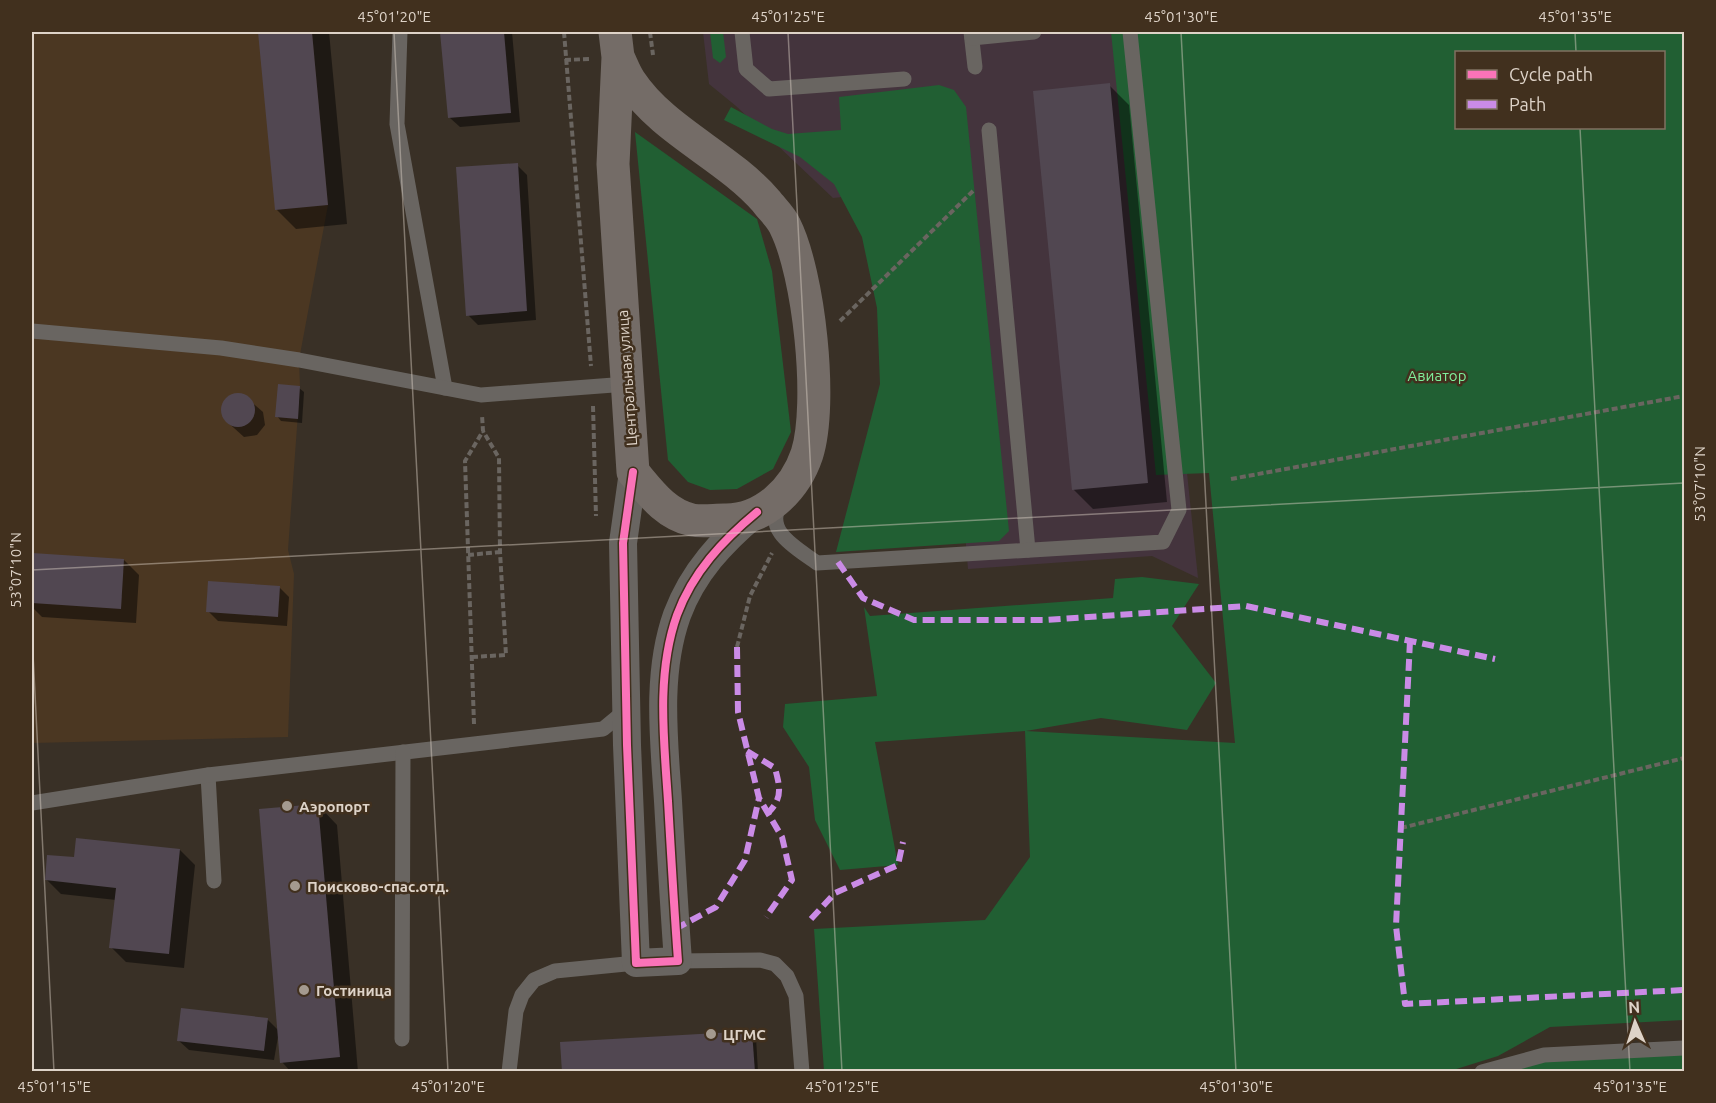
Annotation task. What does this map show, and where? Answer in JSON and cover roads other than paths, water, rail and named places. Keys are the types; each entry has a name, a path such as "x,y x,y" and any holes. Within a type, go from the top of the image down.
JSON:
{"main road":[{"name":"Центральная улица","path":"616,44 630,81 651,106 755,189 785,225 797,257 807,310 813,362 813,418 807,453 794,482 773,504 736,520 692,520 664,508 633,472 613,164 616,44"}],"street":[{"path":"633,472 624,543 626,710 636,963 678,961 663,708 668,650 677,615 695,579 713,552 757,512"}],"lane":[{"path":"399,32 397,124 445,388"},
{"path":"742,32 746,69 769,89 904,79"},
{"path":"975,66 971,35 1034,32"},
{"path":"794,482 777,508 774,523 780,536 817,563 1163,542 1179,510 1130,32"},
{"path":"989,130 1028,550"},
{"path":"32,331 221,348 481,394 627,384"},
{"path":"32,803 208,776 603,729 626,710"},
{"path":"402,752 402,1039"},
{"path":"208,776 214,881"},
{"path":"678,961 760,960 775,964 787,976 796,996 801,1071"},
{"path":"509,1071 516,1011 522,995 534,980 555,971 636,963"},
{"path":"1482,1071 1544,1055 1684,1048"}],"place":[{"name":"Аэропорт","path":"287,806"},
{"name":"Поисково-спас.отд.","path":"295,886"},
{"name":"Гостиница","path":"304,990"},
{"name":"ЦГМС","path":"711,1034"}],"park label":[{"name":"Авиатор","path":"1437,375"}]}
